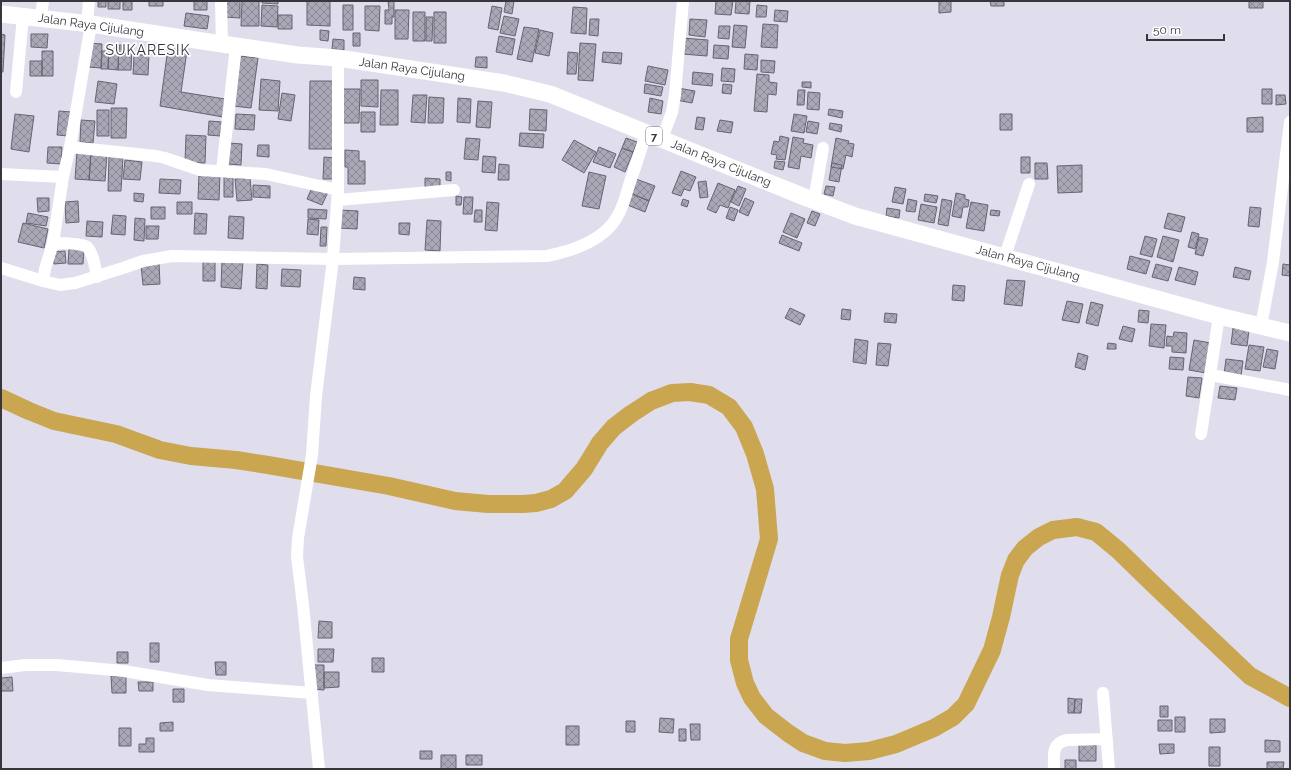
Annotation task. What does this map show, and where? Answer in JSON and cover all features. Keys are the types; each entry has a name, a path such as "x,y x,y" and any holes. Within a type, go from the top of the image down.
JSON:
{"highway":[{"name":"Jalan Raya Cijulang","path":"1,14 89,24 229,45 338,58 484,79 550,94 855,216 1219,316 1290,333"}],"street":[{"path":"41,18 43,1"},
{"path":"43,281 53,243 63,177 70,147 89,24 89,1"},
{"path":"221,1 229,45 222,171"},
{"path":"1,268 60,285 75,283 97,277 143,261 172,256 333,259 547,256 567,252 588,242 605,230 617,217 654,136 672,112 675,95 683,1"},
{"path":"16,92 23,16"},
{"path":"319,769 297,557 298,538 312,455 316,396 333,259 338,195 338,58"},
{"path":"1261,326 1274,262 1290,122"},
{"path":"70,147 156,156 200,170 266,174 338,195 454,190"},
{"path":"814,200 823,148"},
{"path":"1,174 63,177"},
{"path":"1005,256 1029,184"},
{"path":"53,243 82,245 87,248 91,255 97,277"},
{"path":"1201,434 1219,316"},
{"path":"1211,375 1290,390"},
{"path":"1,668 25,665 56,665 124,671 215,686 312,693"},
{"path":"1103,693 1109,769"},
{"path":"1054,769 1054,751 1056,744 1061,741 1107,739"}],"building":[{"path":"98,1 106,1 106,7 98,7"},
{"path":"108,1 120,1 120,9 108,9"},
{"path":"123,1 132,1 132,10 123,10"},
{"path":"149,1 163,1 163,6 149,6"},
{"path":"194,1 207,1 207,10 194,10"},
{"path":"224,1 240,1 240,18 224,17"},
{"path":"242,1 259,1 259,26 241,26"},
{"path":"262,1 278,1 278,4 262,3"},
{"path":"307,1 330,1 330,26 307,25"},
{"path":"388,1 394,1 394,17 392,17 392,24 385,24 385,10 389,10"},
{"path":"506,1 514,1 512,14 504,12"},
{"path":"716,1 733,1 731,15 715,14"},
{"path":"736,1 750,1 749,14 735,13"},
{"path":"939,1 951,1 951,12 939,13"},
{"path":"990,1 1004,1 1004,6 991,6"},
{"path":"1249,1 1263,1 1263,8 1249,8"},
{"path":"262,5 278,6 277,27 261,26"},
{"path":"343,5 353,5 353,30 343,30"},
{"path":"757,5 767,6 766,17 756,17"},
{"path":"365,6 380,6 379,31 365,30"},
{"path":"492,6 502,8 498,30 488,28"},
{"path":"573,7 587,8 586,34 571,33"},
{"path":"395,10 409,10 408,39 395,39"},
{"path":"775,10 788,11 787,22 774,21"},
{"path":"413,12 425,12 425,41 413,41"},
{"path":"434,12 446,12 446,43 434,43"},
{"path":"186,13 209,16 207,29 184,26"},
{"path":"278,15 292,15 292,29 278,29"},
{"path":"504,16 519,19 515,36 500,33"},
{"path":"426,17 433,17 432,41 426,41"},
{"path":"590,19 599,19 598,36 589,35"},
{"path":"690,19 707,20 705,37 689,35"},
{"path":"763,24 778,25 777,48 761,47"},
{"path":"734,25 747,26 745,48 732,47"},
{"path":"719,26 730,26 729,39 718,38"},
{"path":"524,27 539,29 532,62 517,59"},
{"path":"320,30 329,31 328,41 320,40"},
{"path":"540,30 553,33 549,56 535,53"},
{"path":"353,33 360,33 360,46 353,46"},
{"path":"1,34 5,35 3,72 1,72"},
{"path":"31,34 48,34 47,48 31,47"},
{"path":"499,36 515,39 512,55 496,52"},
{"path":"683,38 708,40 707,56 682,54"},
{"path":"333,39 344,40 344,50 332,49"},
{"path":"88,43 102,44 101,68 87,67"},
{"path":"580,43 596,44 593,81 578,80"},
{"path":"109,45 119,45 118,70 108,69"},
{"path":"119,45 132,46 131,70 118,70"},
{"path":"714,45 729,46 728,59 713,58"},
{"path":"168,48 187,51 181,92 225,99 223,117 160,106"},
{"path":"42,51 53,51 53,76 42,76"},
{"path":"102,51 109,51 108,69 101,69"},
{"path":"568,52 578,53 576,74 567,74"},
{"path":"603,52 622,53 621,64 602,62"},
{"path":"745,54 758,55 757,70 744,69"},
{"path":"134,55 149,55 148,75 133,74"},
{"path":"239,56 258,58 251,108 233,106"},
{"path":"476,57 487,57 487,68 475,67"},
{"path":"761,60 775,61 774,73 761,72"},
{"path":"30,61 42,61 42,76 30,76"},
{"path":"648,66 668,70 665,85 645,81"},
{"path":"722,68 735,69 734,82 721,81"},
{"path":"693,72 713,74 712,86 692,84"},
{"path":"757,74 769,75 769,82 777,83 776,95 768,94 767,112 754,111"},
{"path":"261,79 280,81 278,111 259,110"},
{"path":"361,80 378,80 378,107 361,106"},
{"path":"98,81 117,84 114,104 95,102"},
{"path":"310,81 337,81 336,149 309,149"},
{"path":"802,82 811,82 811,88 802,87"},
{"path":"645,84 663,87 661,96 644,93"},
{"path":"723,84 732,85 731,94 722,93"},
{"path":"678,88 695,91 692,103 676,100"},
{"path":"342,89 360,89 359,123 341,123"},
{"path":"1262,89 1272,89 1272,104 1262,104"},
{"path":"381,90 398,90 398,125 380,125"},
{"path":"798,90 805,90 804,105 797,105"},
{"path":"808,92 820,93 819,110 807,109"},
{"path":"282,93 295,95 291,121 278,119"},
{"path":"413,95 427,95 425,123 411,122"},
{"path":"1276,95 1285,95 1286,104 1276,105"},
{"path":"429,97 444,98 443,123 428,123"},
{"path":"458,98 471,99 470,123 457,122"},
{"path":"650,98 663,101 661,114 648,112"},
{"path":"478,101 492,102 490,128 476,127"},
{"path":"111,108 127,108 126,138 111,138"},
{"path":"530,109 547,110 546,131 529,130"},
{"path":"829,109 843,111 842,118 828,115"},
{"path":"97,110 109,110 109,136 97,136"},
{"path":"59,111 71,112 68,136 57,135"},
{"path":"361,112 375,112 375,132 361,132"},
{"path":"15,114 34,116 29,152 11,149"},
{"path":"236,114 255,115 254,130 235,129"},
{"path":"794,114 807,116 804,133 791,131"},
{"path":"1000,114 1012,114 1012,130 1000,130"},
{"path":"697,117 705,118 703,130 695,129"},
{"path":"1263,117 1263,132 1247,132 1247,118"},
{"path":"81,120 95,121 93,143 80,142"},
{"path":"720,120 733,122 731,133 717,131"},
{"path":"209,121 222,122 220,136 208,135"},
{"path":"808,121 819,123 817,134 806,132"},
{"path":"830,123 842,125 841,132 829,129"},
{"path":"520,133 544,134 543,148 519,146"},
{"path":"186,135 206,136 205,163 185,162"},
{"path":"780,136 789,138 785,160 776,159 777,155 771,154 774,141 779,142"},
{"path":"793,137 804,139 803,143 813,145 811,158 801,156 799,169 788,167"},
{"path":"466,138 480,139 478,160 464,159"},
{"path":"626,138 637,142 633,152 622,148"},
{"path":"836,138 849,141 848,143 854,144 852,157 846,155 843,169 831,167"},
{"path":"574,140 596,152 584,173 562,160"},
{"path":"229,143 242,144 241,165 228,164"},
{"path":"258,145 269,145 269,157 257,156"},
{"path":"48,147 62,147 61,164 47,163"},
{"path":"599,147 616,154 610,168 593,162"},
{"path":"622,148 633,152 625,172 614,167"},
{"path":"345,150 359,151 359,161 365,161 365,184 348,184 348,167 345,167"},
{"path":"77,152 91,153 89,180 75,179"},
{"path":"91,153 107,154 105,181 89,180"},
{"path":"109,156 123,157 121,191 108,191"},
{"path":"483,156 496,157 495,173 482,172"},
{"path":"324,157 335,158 335,179 323,179"},
{"path":"1021,157 1030,157 1030,173 1021,173"},
{"path":"125,160 142,162 140,180 123,179"},
{"path":"775,161 785,162 783,170 774,168"},
{"path":"832,163 842,165 839,182 829,180"},
{"path":"1035,163 1047,163 1048,179 1035,179"},
{"path":"499,164 509,165 509,180 498,180"},
{"path":"1082,165 1082,192 1058,193 1057,166"},
{"path":"681,171 696,177 690,191 684,189 681,196 672,193"},
{"path":"446,172 451,172 451,181 446,180"},
{"path":"589,172 606,176 599,209 582,206"},
{"path":"199,173 220,174 219,200 198,199"},
{"path":"224,174 233,174 233,197 224,197"},
{"path":"250,178 252,200 237,201 235,179"},
{"path":"425,178 440,179 440,187 425,187"},
{"path":"160,179 181,180 180,194 159,193"},
{"path":"636,179 655,186 649,201 630,193"},
{"path":"706,181 708,197 700,198 698,182"},
{"path":"718,183 735,190 728,208 720,205 716,213 707,209"},
{"path":"253,185 270,186 270,198 253,197"},
{"path":"313,185 328,192 322,205 307,199"},
{"path":"738,186 746,189 739,206 731,202"},
{"path":"826,186 835,187 833,196 824,194"},
{"path":"895,187 906,189 903,204 892,202"},
{"path":"134,193 144,194 143,202 134,201"},
{"path":"630,193 649,201 645,212 625,204"},
{"path":"956,193 965,195 965,199 969,200 968,207 963,207 961,218 952,216"},
{"path":"925,194 938,196 936,203 924,201"},
{"path":"456,196 462,197 461,205 456,205"},
{"path":"464,197 473,197 472,214 463,214"},
{"path":"37,198 49,198 49,211 38,212"},
{"path":"745,198 754,202 748,216 739,212"},
{"path":"683,199 689,201 687,207 681,205"},
{"path":"908,199 917,201 915,212 906,211"},
{"path":"942,199 952,201 948,226 938,224"},
{"path":"78,201 79,222 66,223 65,202"},
{"path":"177,202 192,202 192,214 177,214"},
{"path":"487,202 499,203 497,231 485,230"},
{"path":"971,202 988,205 984,231 966,228"},
{"path":"921,204 937,207 934,223 918,220"},
{"path":"151,207 165,207 165,219 151,219"},
{"path":"730,207 738,210 734,221 726,218"},
{"path":"1250,207 1261,208 1259,227 1248,226"},
{"path":"887,208 900,210 899,218 886,216"},
{"path":"308,209 327,210 326,219 308,218"},
{"path":"339,210 358,211 357,229 338,228"},
{"path":"475,210 482,210 482,222 474,222"},
{"path":"991,210 1000,211 999,216 990,215"},
{"path":"812,211 820,214 815,226 807,223"},
{"path":"28,213 48,217 46,226 26,223"},
{"path":"195,213 207,214 206,234 194,234"},
{"path":"791,213 805,219 797,238 783,232"},
{"path":"1168,213 1185,217 1181,232 1164,228"},
{"path":"113,215 126,216 125,235 111,234"},
{"path":"229,216 244,217 243,239 228,238"},
{"path":"135,218 145,219 144,241 134,240"},
{"path":"308,219 319,220 318,235 307,234"},
{"path":"427,220 441,221 440,251 425,250"},
{"path":"87,221 103,222 102,237 86,236"},
{"path":"23,223 48,229 44,248 18,242"},
{"path":"399,223 410,223 409,235 399,234"},
{"path":"146,226 159,226 158,239 146,239"},
{"path":"321,227 327,227 326,246 320,246"},
{"path":"1192,232 1199,234 1195,249 1188,247"},
{"path":"782,235 802,243 799,251 779,243"},
{"path":"1145,236 1157,239 1152,257 1140,254"},
{"path":"1163,236 1179,240 1173,262 1157,257"},
{"path":"1199,237 1208,239 1203,256 1195,254"},
{"path":"69,249 84,249 83,264 68,264"},
{"path":"65,251 66,263 54,264 53,252"},
{"path":"1130,256 1150,261 1146,274 1127,269"},
{"path":"222,260 243,261 241,289 221,287"},
{"path":"203,261 215,261 215,281 203,281"},
{"path":"159,263 160,284 143,285 141,265"},
{"path":"257,264 268,265 267,289 256,288"},
{"path":"1156,264 1172,268 1168,281 1152,277"},
{"path":"1283,264 1290,265 1290,276 1282,275"},
{"path":"1179,267 1198,272 1195,285 1175,280"},
{"path":"1235,267 1251,271 1249,280 1233,277"},
{"path":"282,269 301,270 300,287 281,286"},
{"path":"354,277 365,278 365,290 353,289"},
{"path":"1007,280 1025,281 1022,306 1004,304"},
{"path":"953,285 965,286 964,301 952,300"},
{"path":"1067,301 1083,304 1079,323 1062,320"},
{"path":"1091,302 1103,305 1098,326 1086,323"},
{"path":"790,308 805,315 800,325 785,318"},
{"path":"842,309 851,310 850,320 841,319"},
{"path":"1139,310 1149,311 1148,323 1138,322"},
{"path":"885,313 897,314 896,323 884,322"},
{"path":"1151,324 1166,325 1164,348 1149,346"},
{"path":"1123,326 1135,329 1132,342 1119,339"},
{"path":"1233,328 1249,330 1247,346 1231,344"},
{"path":"1174,332 1187,333 1186,353 1172,352 1172,346 1166,346 1167,336 1173,337"},
{"path":"855,339 868,341 866,364 853,362"},
{"path":"1194,340 1211,343 1206,373 1189,370"},
{"path":"878,343 891,344 888,366 876,365"},
{"path":"1108,343 1116,344 1116,349 1107,349"},
{"path":"1249,345 1264,347 1260,371 1245,369"},
{"path":"1267,349 1278,351 1275,369 1263,367"},
{"path":"1078,353 1088,356 1085,370 1075,367"},
{"path":"1170,357 1184,358 1183,370 1169,369"},
{"path":"1226,359 1243,361 1241,376 1224,374"},
{"path":"1188,377 1202,378 1199,398 1186,396"},
{"path":"1220,386 1237,388 1235,400 1218,398"},
{"path":"319,621 332,622 332,638 318,638"},
{"path":"150,643 159,643 159,662 150,662"},
{"path":"318,649 334,649 333,662 318,662"},
{"path":"117,652 128,652 128,663 117,663"},
{"path":"372,658 384,658 384,672 372,672"},
{"path":"215,662 226,662 226,675 216,675"},
{"path":"313,665 324,665 324,690 312,689"},
{"path":"324,672 339,672 339,687 324,688"},
{"path":"111,676 126,676 126,693 112,693"},
{"path":"12,677 13,691 1,691 1,678"},
{"path":"138,682 153,682 153,691 139,691"},
{"path":"173,689 184,689 184,702 173,702"},
{"path":"1068,698 1075,699 1074,713 1068,713"},
{"path":"1075,699 1082,699 1081,713 1074,713"},
{"path":"1160,706 1168,706 1168,717 1160,717"},
{"path":"1175,717 1185,717 1185,732 1175,732"},
{"path":"660,718 674,719 673,733 659,732"},
{"path":"1210,719 1225,719 1225,732 1210,733"},
{"path":"1158,720 1172,720 1172,731 1158,731"},
{"path":"626,721 635,721 635,732 626,732"},
{"path":"173,722 173,731 160,731 160,723"},
{"path":"690,724 700,724 700,740 691,740"},
{"path":"566,726 579,726 579,745 566,745"},
{"path":"119,728 131,728 131,746 119,746"},
{"path":"679,729 686,729 686,741 679,741"},
{"path":"146,738 154,738 154,752 139,752 139,744 146,744"},
{"path":"1265,740 1280,741 1280,752 1265,752"},
{"path":"1079,744 1096,745 1096,761 1079,761"},
{"path":"1159,744 1174,744 1174,753 1160,754"},
{"path":"1209,747 1220,747 1220,766 1209,766"},
{"path":"420,751 432,751 432,759 420,759"},
{"path":"441,755 456,755 456,769 441,769"},
{"path":"466,755 482,755 482,765 466,765"},
{"path":"1065,760 1076,760 1076,769 1065,769"},
{"path":"1267,762 1284,762 1283,769 1267,769"}],"waterway":[{"path":"1,398 54,421 116,434 160,450 191,456 236,460 268,465 389,486 455,501 488,504 523,504 536,503 551,499 565,491 584,469 600,443 614,427 651,401 672,393 690,392 709,395 729,407 744,427 755,454 765,489 769,539 739,639 739,660 745,683 752,698 766,716 803,743 825,751 845,753 869,751 896,744 934,728 953,717 966,704 992,650 1010,575 1016,560 1025,548 1039,537 1053,530 1077,527 1096,532 1118,550 1250,676 1290,698"}],"district":[{"name":"SUKARESIK","path":"148,50"}]}
